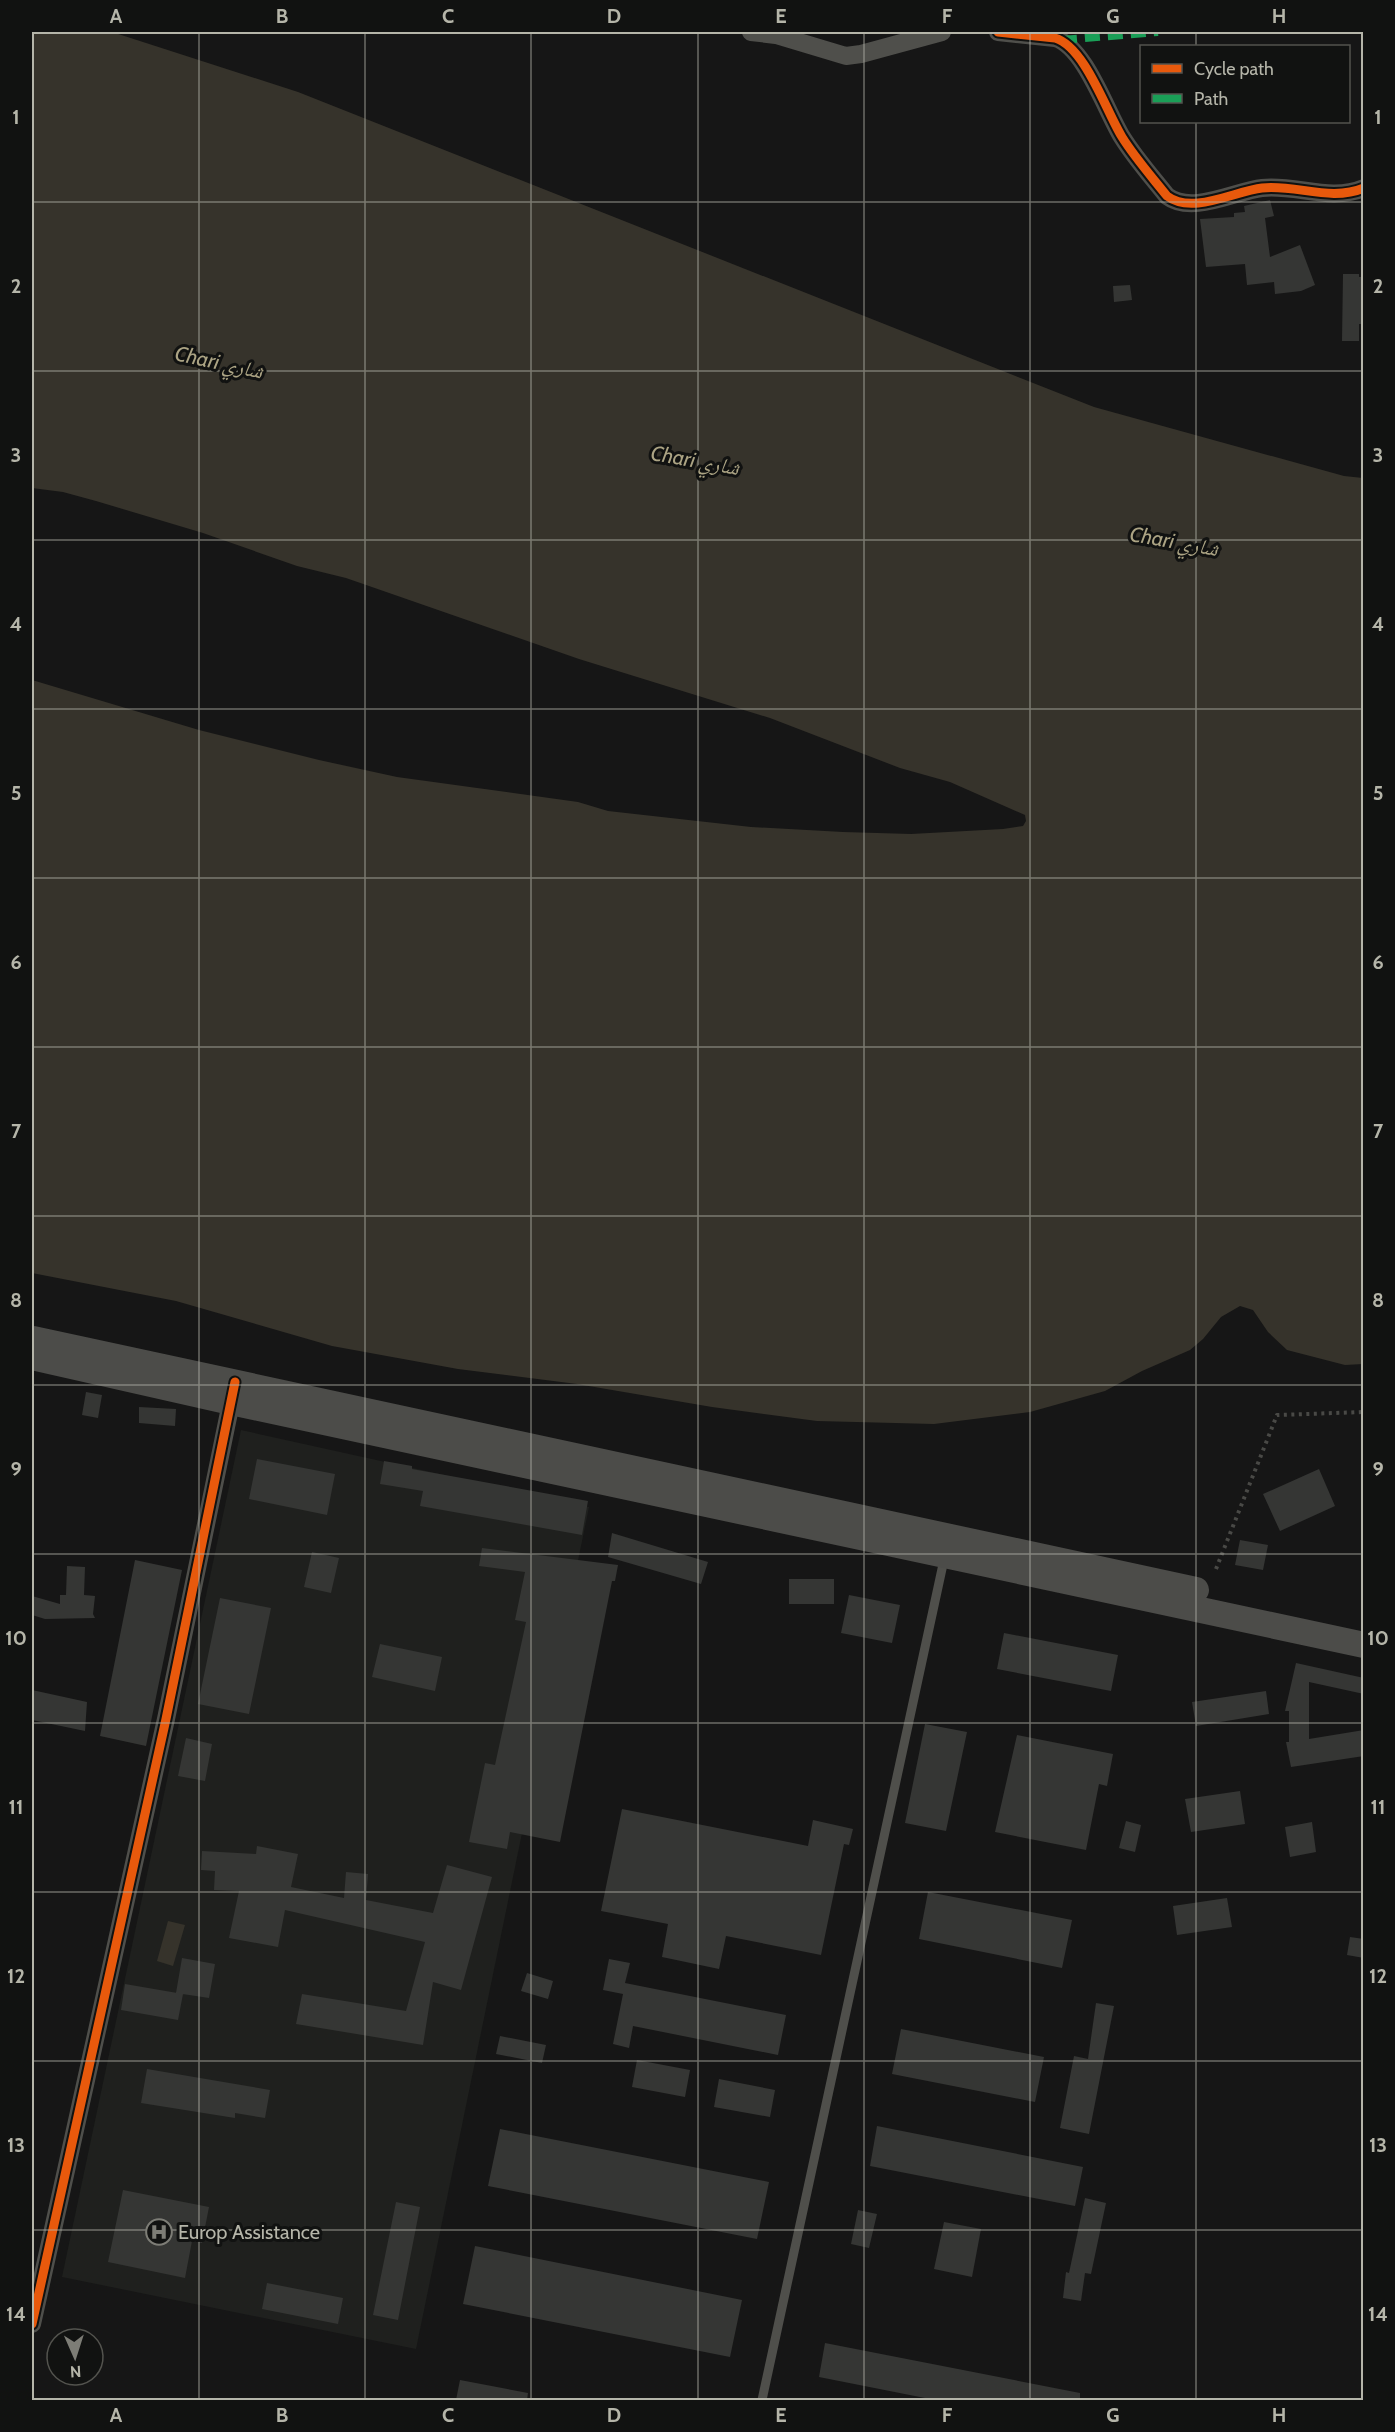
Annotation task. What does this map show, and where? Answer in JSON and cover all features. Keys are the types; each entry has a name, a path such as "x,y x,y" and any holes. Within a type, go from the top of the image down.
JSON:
{"main road":[{"path":"32,1339 233,1392"},
{"path":"32,1357 233,1392 947,1546 1364,1627"},
{"path":"947,1546 1364,1645"}],"street":[{"path":"751,32 776,35 846,56 942,32"},
{"path":"998,32 1055,38 1062,40 1070,47 1091,75 1122,137 1167,196 1174,201 1194,203 1259,188 1278,186 1336,195 1364,188"},
{"path":"32,2324 166,1719 233,1392"}],"lane":[{"path":"762,2400 947,1546"}],"path":[{"path":"1216,1569 1277,1415 1364,1412"}],"shaded area":[{"path":"241,1430 589,1507 416,2349 62,2277"}],"water":[{"name":"Chari شاري","path":"32,32 112,32 298,92 1094,407 1344,476 1363,478 1363,1364 1345,1365 1287,1350 1268,1332 1253,1310 1240,1306 1221,1317 1203,1339 1190,1350 1142,1371 1105,1391 1030,1412 934,1424 817,1421 712,1407 577,1384 458,1369 332,1346 176,1301 32,1273 32,680 199,730 319,760 397,777 578,802 608,811 751,827 911,834 1003,829 1023,826 1026,821 1025,815 950,782 900,768 770,718 579,659 346,578 297,566 203,533 63,492 32,488"},
{"path":"168,1921 185,1925 173,1966 157,1961"}],"building":[{"path":"1270,200 1274,216 1265,218 1270,257 1300,245 1315,285 1301,291 1275,294 1274,282 1247,285 1245,264 1206,267 1200,219 1234,217 1234,213 1245,212 1244,206"},
{"path":"1343,274 1359,274 1359,277 1364,277 1364,324 1359,324 1359,341 1342,341"},
{"path":"1130,285 1132,300 1114,302 1113,286"},
{"path":"86,1392 102,1395 98,1418 82,1415"},
{"path":"139,1407 176,1409 175,1426 139,1423"},
{"path":"257,1459 335,1474 327,1515 249,1499"},
{"path":"384,1461 412,1466 412,1469 588,1501 582,1535 420,1506 423,1491 380,1484"},
{"path":"1319,1469 1335,1506 1280,1531 1263,1494"},
{"path":"612,1533 708,1562 701,1584 608,1557"},
{"path":"1240,1540 1268,1545 1263,1570 1235,1565"},
{"path":"482,1548 618,1565 615,1581 612,1581 560,1842 510,1832 507,1849 469,1842 485,1763 495,1765 526,1622 515,1620 525,1572 479,1566"},
{"path":"312,1552 339,1558 331,1593 304,1587"},
{"path":"135,1560 182,1570 146,1746 100,1736"},
{"path":"67,1566 85,1567 84,1595 95,1596 93,1614 95,1618 45,1619 32,1615 32,1596 60,1604 60,1595 66,1595"},
{"path":"789,1579 834,1579 834,1604 789,1604"},
{"path":"849,1595 900,1605 892,1643 841,1633"},
{"path":"220,1598 271,1608 249,1714 198,1704"},
{"path":"1004,1633 1118,1655 1111,1691 997,1669"},
{"path":"380,1644 442,1657 435,1691 372,1677"},
{"path":"1296,1663 1364,1678 1364,1694 1309,1682 1309,1739 1364,1730 1364,1756 1291,1767 1286,1742 1289,1742 1289,1711 1285,1711"},
{"path":"32,1690 87,1702 85,1731 32,1720"},
{"path":"1266,1691 1269,1714 1196,1726 1192,1702"},
{"path":"925,1724 967,1732 946,1831 905,1823"},
{"path":"1017,1735 1113,1754 1107,1786 1099,1784 1086,1850 995,1832"},
{"path":"186,1738 212,1744 205,1781 178,1776"},
{"path":"1240,1791 1245,1824 1191,1832 1185,1799"},
{"path":"622,1809 808,1846 813,1820 853,1829 849,1845 844,1844 821,1955 726,1936 719,1969 662,1957 668,1924 601,1911"},
{"path":"1126,1821 1141,1825 1135,1852 1119,1848"},
{"path":"1312,1822 1316,1852 1290,1857 1285,1827"},
{"path":"257,1846 298,1854 291,1887 344,1898 346,1872 368,1874 366,1900 433,1913 447,1865 492,1877 461,1990 433,1982 423,2045 296,2024 302,1994 406,2011 425,1942 285,1910 278,1947 229,1938 239,1891 214,1890 215,1871 201,1870 202,1851 256,1854"},
{"path":"928,1892 1072,1920 1062,1968 919,1939"},
{"path":"1227,1898 1232,1927 1177,1935 1173,1906"},
{"path":"1350,1937 1364,1939 1364,1958 1347,1955"},
{"path":"182,1958 215,1964 209,1998 176,1993"},
{"path":"609,1959 630,1963 625,1983 786,2015 778,2055 633,2026 629,2048 613,2044 623,1994 603,1990"},
{"path":"527,1973 553,1981 548,1999 521,1991"},
{"path":"125,1984 183,1994 178,2020 121,2010"},
{"path":"1096,2003 1114,2006 1089,2134 1060,2128 1074,2056 1088,2059"},
{"path":"901,2029 1044,2057 1035,2102 892,2074"},
{"path":"500,2036 546,2045 542,2063 496,2054"},
{"path":"637,2060 690,2070 685,2097 632,2087"},
{"path":"147,2069 270,2090 265,2118 235,2113 235,2118 141,2103"},
{"path":"719,2079 775,2090 770,2117 714,2107"},
{"path":"877,2126 1083,2167 1075,2206 870,2166"},
{"path":"500,2129 769,2182 757,2239 488,2186"},
{"name":"Europ Assistance","path":"123,2190 209,2207 202,2243 192,2241 185,2278 108,2262"},
{"path":"1085,2198 1106,2203 1091,2274 1085,2273 1081,2301 1063,2298 1066,2272 1069,2273"},
{"path":"396,2202 420,2207 398,2320 373,2315"},
{"path":"858,2210 877,2214 869,2248 851,2244"},
{"path":"944,2222 981,2229 972,2277 934,2269"},
{"path":"475,2246 742,2300 730,2357 463,2304"},
{"path":"267,2283 343,2298 338,2324 262,2309"},
{"path":"825,2343 1080,2393 1080,2400 935,2400 819,2377"},
{"path":"460,2380 528,2393 527,2400 456,2400"}],"marked path":[{"path":"1062,40 1158,32"}],"cycle path":[{"path":"998,32 1055,38 1066,44 1085,66 1132,152 1167,196 1177,201 1201,203 1251,190 1275,187 1326,193 1351,192 1364,188"},
{"path":"32,2324 166,1719 235,1382"}],"place":[{"name":"Europ Assistance","path":"159,2232"}]}
